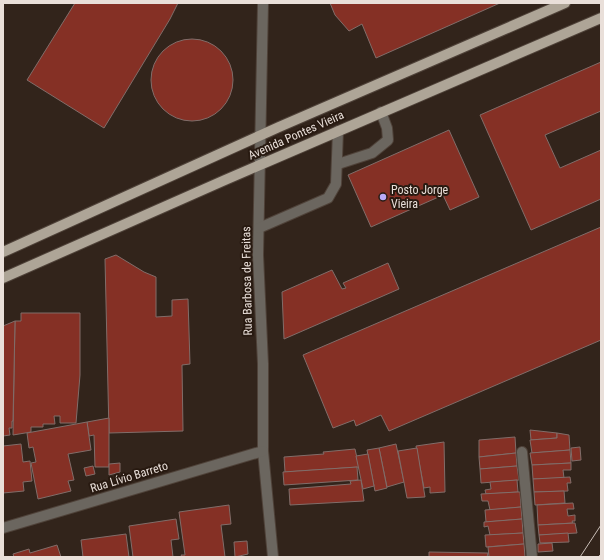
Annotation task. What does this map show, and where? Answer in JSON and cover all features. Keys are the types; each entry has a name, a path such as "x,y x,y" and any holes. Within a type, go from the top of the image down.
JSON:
{"main road":[{"name":"Avenida Pontes Vieira","path":"3,252 261,136 565,3"},
{"name":"Avenida Pontes Vieira","path":"3,278 381,112 601,18"}],"street":[{"name":"Rua Barbosa de Freitas","path":"263,3 259,228 263,450 273,557"},
{"path":"338,164 372,153 388,140 387,128 381,112"},
{"path":"259,228 328,198 336,184 338,164 338,131"},
{"name":"Rua Lívio Barreto","path":"3,528 263,450"},
{"path":"522,452 532,557"}],"building":[{"path":"75,3 178,3 170,19 104,128 27,80"},
{"path":"330,3 500,3 376,58 362,24 349,31 335,15"},
{"path":"192,39 208,42 221,51 230,64 233,80 230,96 221,109 208,118 192,121 176,118 163,109 154,96 151,80 154,64 163,51 176,42"},
{"path":"601,62 601,111 545,135 560,168 601,150 601,199 531,230 480,115"},
{"path":"449,130 479,197 450,210 443,195 371,227 348,175"},
{"path":"601,227 601,340 389,431 381,415 356,426 354,420 333,428 303,355"},
{"path":"116,255 144,272 156,277 156,317 172,316 172,300 188,299 190,364 182,365 183,431 109,433 105,259"},
{"path":"388,263 399,289 284,339 282,292 332,270 342,289 346,288 343,283"},
{"path":"21,313 80,313 80,375 76,423 60,423 60,416 54,416 55,424 43,424 43,427 31,427 31,432 13,435 15,321 21,321"},
{"path":"15,321 13,421 12,428 9,428 10,435 3,436 3,326"},
{"path":"109,418 109,467 95,467 94,435 89,436 87,422"},
{"path":"87,422 91,450 68,454 74,480 68,481 71,491 38,499 31,463 36,462 33,447 29,448 27,433"},
{"path":"530,430 557,433 557,438 531,440"},
{"path":"557,433 569,435 570,450 532,453 530,440 557,438"},
{"path":"515,437 516,453 479,457 479,440"},
{"path":"444,442 445,492 430,493 430,487 424,488 416,446"},
{"path":"21,444 23,462 30,461 32,481 23,482 24,491 3,493 3,446"},
{"path":"396,444 404,482 387,487 379,448"},
{"path":"580,447 581,460 572,461 571,448"},
{"path":"379,448 387,488 375,491 367,450"},
{"path":"417,448 425,497 407,498 398,451"},
{"path":"355,449 359,467 285,472 284,457 324,454 323,452"},
{"path":"570,450 571,463 532,465 530,453"},
{"path":"516,453 517,466 480,469 479,457"},
{"path":"368,454 374,486 363,489 356,456"},
{"path":"120,463 120,472 109,475 109,464"},
{"path":"571,463 571,470 563,470 564,478 533,479 532,465"},
{"path":"93,466 95,474 86,476 84,468"},
{"path":"517,466 519,480 481,483 480,469"},
{"path":"357,467 358,480 284,485 283,472"},
{"path":"570,477 571,483 567,483 568,491 534,492 533,479"},
{"path":"361,480 364,501 290,505 289,489 351,484 350,481"},
{"path":"517,480 518,492 486,494 485,490 491,489 490,482"},
{"path":"564,491 565,503 535,505 534,492"},
{"path":"520,492 521,507 490,510 488,501 482,501 481,494"},
{"path":"573,503 574,509 567,509 568,516 575,515 575,521 572,521 573,523 538,525 537,505"},
{"path":"229,505 231,524 221,525 225,557 182,557 181,555 185,555 179,512"},
{"path":"521,507 522,519 486,522 485,510"},
{"path":"176,519 179,539 171,540 173,557 133,557 129,526"},
{"path":"522,519 523,533 490,535 488,526 484,527 484,522"},
{"path":"575,523 577,533 539,535 538,525"},
{"path":"523,533 524,544 486,547 485,535"},
{"path":"568,533 569,542 540,543 539,535"},
{"path":"126,534 129,557 83,557 81,540"},
{"path":"247,541 248,554 235,557 234,542"},
{"path":"552,543 553,551 538,552 538,544"},
{"path":"524,544 525,557 489,557 488,547"},
{"path":"57,545 61,557 14,557 13,554 29,549 30,553"},
{"path":"429,552 488,553 487,557 429,557"}],"tram line":[{"path":"580,557 601,525"},
{"path":"598,557 601,554"}],"place":[{"name":"Posto Jorge Vieira","path":"383,197"}]}
